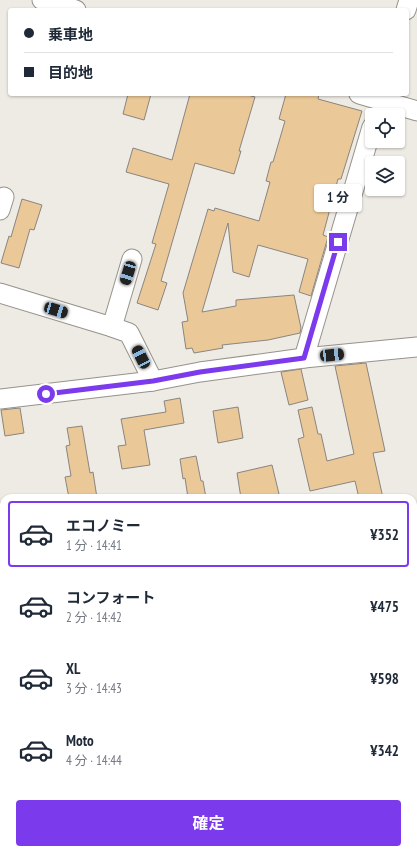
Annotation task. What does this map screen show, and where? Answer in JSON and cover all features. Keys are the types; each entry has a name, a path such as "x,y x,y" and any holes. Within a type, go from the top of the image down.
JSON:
{"street":[{"path":"42,0 69,8"},
{"path":"363,96 379,103 417,111"},
{"path":"304,358 366,148"},
{"path":"112,327 132,259"},
{"path":"0,293 129,333 153,381"},
{"path":"0,399 153,381 200,372 304,358 417,347"}],"building":[{"path":"128,96 150,96 144,120 123,114"},
{"path":"189,96 255,97 239,151 241,151 234,174 195,163 161,281 167,283 158,310 137,303 156,244 152,243 169,184 126,172 133,148 172,160"},
{"path":"285,96 319,96 318,99 362,111 341,179 338,179 323,235 328,237 311,296 299,292 308,259 258,245 249,277 233,272 228,223 202,312 236,306 236,300 294,295 301,328 300,333 268,340 222,345 223,348 194,353 192,348 186,349 182,322 188,321 183,293 208,209 214,211 215,208 259,221 270,182 266,181 285,121 279,119"},
{"path":"22,199 42,205 34,230 30,229 19,268 1,263 9,236 11,237"},
{"path":"366,363 385,451 373,453 382,494 358,494 355,481 310,491 298,439 304,437 298,410 312,407 318,434 321,434 327,461 354,454 335,366"},
{"path":"301,369 308,400 289,405 281,372"},
{"path":"180,398 184,423 144,430 150,465 122,469 118,446 126,445 121,419 166,412 164,401"},
{"path":"238,407 243,438 218,443 213,411"},
{"path":"20,408 24,433 5,436 1,410"},
{"path":"82,426 90,473 93,472 96,494 68,494 65,477 71,476 66,446 70,445 67,428"},
{"path":"196,456 205,494 187,494 185,478 183,479 180,459"},
{"path":"272,465 279,494 240,494 237,473"}],"route":[{"path":"46,394 153,381 200,372 304,358 338,242"}]}
